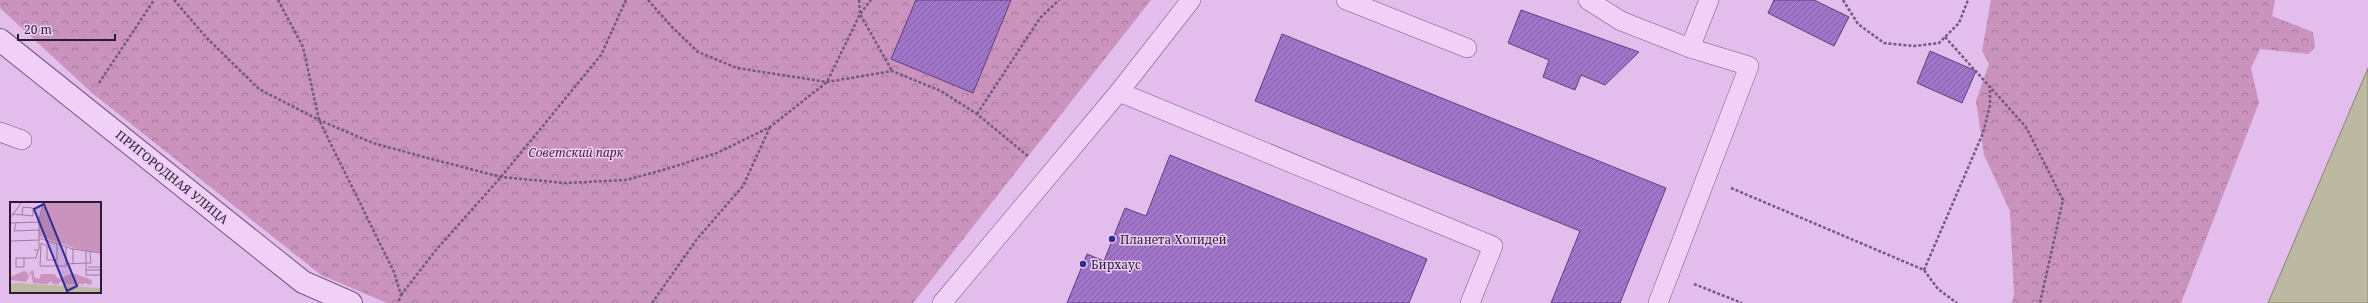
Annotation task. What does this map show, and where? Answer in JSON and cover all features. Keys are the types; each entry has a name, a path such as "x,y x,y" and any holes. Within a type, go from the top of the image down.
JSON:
{"street":[{"name":"ПРИГОРОДНАЯ УЛИЦА","path":"0,40 303,282 351,303"}],"lane":[{"path":"942,303 1119,92 1191,0"},
{"path":"1346,0 1467,48"},
{"path":"1588,0 1621,21 1690,48 1749,66 1658,303"},
{"path":"1690,48 1709,0"},
{"path":"1119,92 1493,246 1470,303"},
{"path":"0,132 22,140"}],"path":[{"path":"84,106 154,0"},
{"path":"174,0 206,37 259,89 319,120 373,143 501,177 565,183 626,180 717,153 770,127 827,82 860,14 871,0"},
{"path":"278,0 303,47 319,120 369,218 401,295"},
{"path":"398,303 401,295 436,250 501,177 600,56 626,0"},
{"path":"648,0 672,27 698,52 737,68 827,82 892,71 941,91 977,114 1050,175"},
{"path":"859,0 860,14 892,71"},
{"path":"977,114 1040,18 1059,0"},
{"path":"1843,0 1858,24 1884,43 1914,46 1939,43 1959,23 1968,0"},
{"path":"1945,37 1990,85 2026,127 2063,200 2040,303"},
{"path":"1924,270 1983,133 1990,105 1990,85"},
{"path":"652,303 697,239 742,186 770,127"},
{"path":"1707,178 1924,270 1938,289 1957,303"},
{"path":"1669,274 1742,303"}],"green space":[{"name":"Советский парк","path":"0,0 1151,0 913,303 387,303 321,275 92,93 0,8"},
{"path":"1991,0 2275,0 2272,16 2313,32 2315,47 2309,54 2260,49 2251,68 2259,103 2181,303 2012,303 2014,295 2010,211 1984,155 1976,101 1989,64 1982,51"}],"shaded area":[{"path":"2368,68 2368,303 2268,303"}],"building":[{"path":"916,0 1011,0 973,93 891,59"},
{"path":"1774,0 1814,0 1849,17 1834,46 1768,13"},
{"path":"1521,10 1639,52 1605,85 1581,75 1575,90 1543,77 1549,60 1508,43"},
{"path":"1282,34 1666,188 1620,303 1551,303 1580,231 1255,101"},
{"path":"1930,51 1976,71 1962,103 1917,83"},
{"path":"1170,155 1427,259 1409,303 1067,303 1087,254 1104,261 1125,208 1146,216"}],"place":[{"name":"Планета Холидей","path":"1112,239"},
{"name":"Бирхаус","path":"1083,264"}]}
